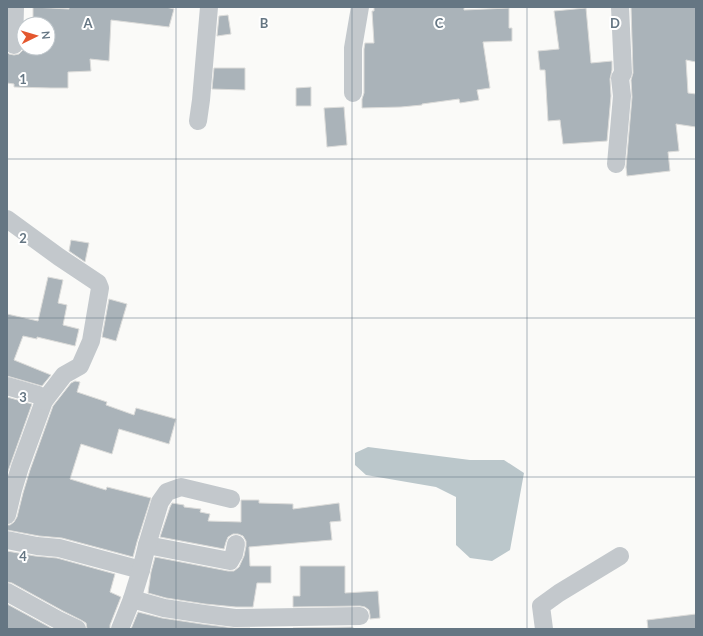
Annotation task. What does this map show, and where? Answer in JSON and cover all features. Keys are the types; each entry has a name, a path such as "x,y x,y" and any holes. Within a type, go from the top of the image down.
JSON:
{"street":[{"path":"14,45 15,7"},
{"path":"198,121 209,7"},
{"path":"353,93 352,48 360,7"},
{"path":"616,164 622,96 620,78 623,73 620,7"},
{"path":"7,219 98,283 100,288 91,341 80,366 64,375 44,401 13,466 13,490 7,515"},
{"path":"7,386 38,395 44,401"},
{"path":"120,629 132,599 160,502 167,492 182,487 232,499"},
{"path":"7,540 58,548 141,570"},
{"path":"147,545 230,560 234,554 236,544"},
{"path":"544,629 541,606 559,592 620,556"},
{"path":"7,592 77,629"},
{"path":"132,599 164,608 278,623 360,616"}],"shaded area":[{"path":"368,447 470,460 504,460 524,473 510,550 492,561 470,558 456,545 456,497 436,487 366,475 355,465 355,453"}],"building":[{"path":"33,7 69,9 69,7 166,7 174,9 169,27 111,20 109,61 90,59 91,71 68,72 68,88 14,87 14,84 7,83 7,52 9,54 16,55 16,56 56,56 56,16 33,16"},
{"path":"374,7 464,7 464,10 509,8 509,28 512,28 512,41 483,42 490,88 477,90 479,100 460,103 459,99 401,107 362,108 364,93 364,49 365,43 374,43 372,11 374,11"},
{"path":"631,7 696,7 696,62 686,60 688,93 696,94 696,127 676,124 679,151 668,152 670,171 627,176 626,167 632,97 631,80 633,73"},
{"path":"586,8 591,63 612,61 607,141 563,144 560,120 548,121 545,70 540,70 538,51 559,49 554,11"},
{"path":"228,15 231,34 217,36 219,16"},
{"path":"214,68 245,68 245,90 212,89"},
{"path":"311,87 311,106 296,106 296,88"},
{"path":"344,107 347,145 327,147 324,108"},
{"path":"71,240 89,243 85,262 69,251"},
{"path":"48,277 63,280 58,303 67,305 63,325 79,329 75,346 37,337 37,339 23,336 14,360 51,375 42,386 7,376 7,314 38,321"},
{"path":"109,299 127,304 116,341 102,337"},
{"path":"75,381 80,382 77,392 107,402 106,405 134,415 136,408 176,419 169,444 119,429 112,454 81,444 70,479 106,490 107,487 151,498 133,557 62,538 39,536 7,530 7,525 14,522 17,517 30,470 53,406 71,383"},
{"path":"7,397 32,404 7,474"},
{"path":"241,500 259,500 259,503 293,504 293,509 339,503 341,521 330,522 332,540 249,547 250,566 271,566 271,583 257,583 253,607 205,604 166,598 148,593 155,557 234,571 239,567 244,556 246,541 243,536 238,534 233,534 228,537 224,549 160,537 172,503 184,505 184,507 201,509 200,512 210,514 208,521 241,522"},
{"path":"7,551 57,558 115,574 110,592 121,597 110,625 110,629 87,629 86,623 81,620 12,583 7,582"},
{"path":"300,566 345,566 345,593 378,591 380,618 370,619 369,610 360,606 293,607 293,596 300,596"},
{"path":"7,604 53,629 7,629"},
{"path":"138,612 162,618 250,629 131,629"},
{"path":"696,614 696,629 648,629 647,620"},
{"path":"353,627 353,629 293,629 293,628"}]}
